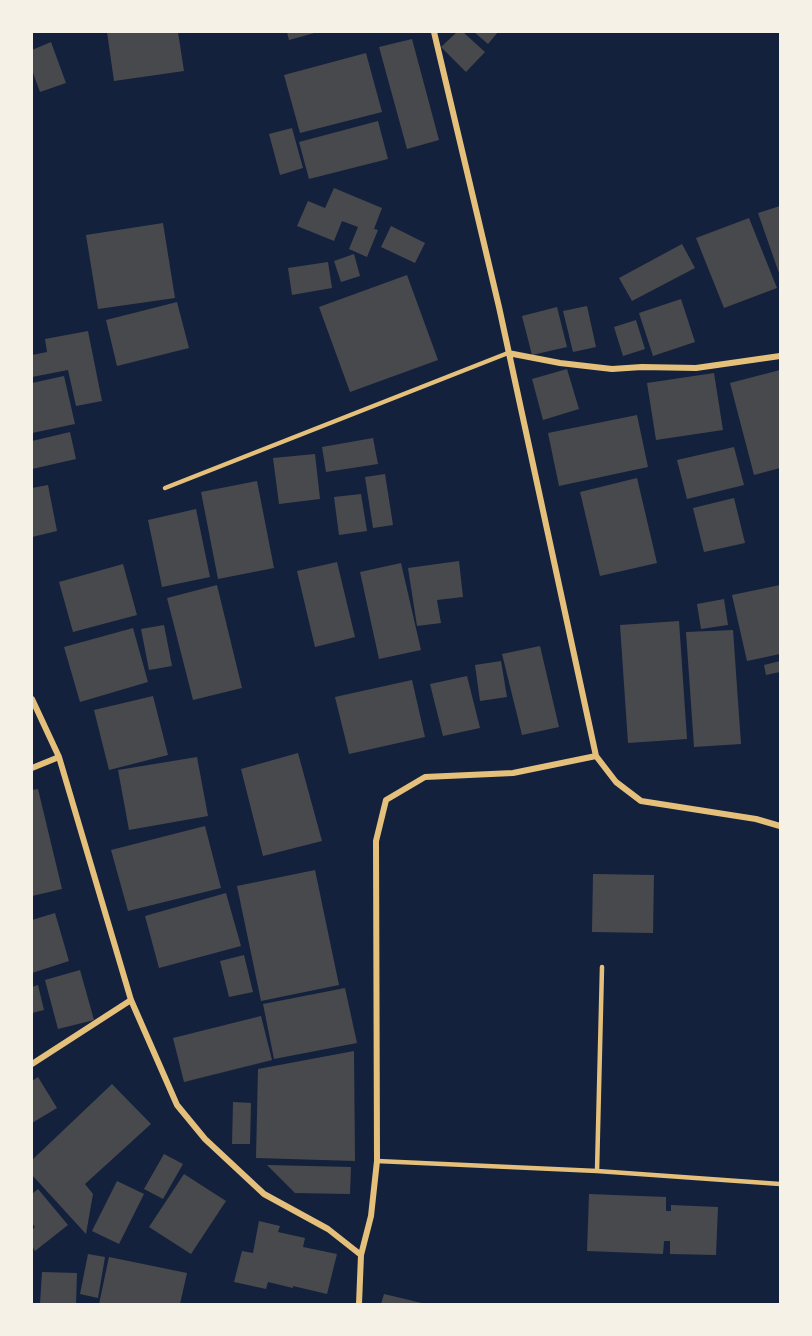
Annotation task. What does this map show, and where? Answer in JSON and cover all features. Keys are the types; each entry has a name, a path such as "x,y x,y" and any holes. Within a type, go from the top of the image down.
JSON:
{"street":[{"path":"434,32 508,353 596,756 616,782 640,801 756,819 780,826"},
{"path":"508,353 560,363 612,369 696,368 780,356"},
{"path":"32,699 59,757 131,1000 177,1105 205,1139 264,1194 328,1229 361,1255"},
{"path":"358,1305 361,1255 371,1216 377,1161 376,841 386,800 425,777 513,773 596,756"},
{"path":"32,768 59,757"},
{"path":"32,1064 131,1000"}],"lane":[{"path":"165,488 508,353"},
{"path":"597,1171 602,967"},
{"path":"377,1161 597,1171 780,1184"}],"building":[{"path":"107,32 178,32 184,71 114,81"},
{"path":"287,32 318,32 289,40"},
{"path":"457,32 463,32 485,52 466,72 441,47"},
{"path":"474,32 498,32 488,44"},
{"path":"412,39 439,140 407,149 379,47"},
{"path":"51,42 66,83 40,92 32,70 32,50"},
{"path":"366,53 382,112 300,133 284,75"},
{"path":"378,121 388,159 309,179 299,142"},
{"path":"292,128 303,168 280,175 269,134"},
{"path":"334,188 382,208 374,229 378,230 367,257 349,249 358,227 342,221 334,241 297,226 308,201 325,208"},
{"path":"780,206 780,276 758,213"},
{"path":"749,218 777,288 724,308 696,238"},
{"path":"163,223 175,298 98,309 86,235"},
{"path":"391,226 425,243 415,263 381,247"},
{"path":"682,244 695,268 632,301 619,278"},
{"path":"354,254 360,276 341,282 334,261"},
{"path":"328,262 332,288 292,295 288,268"},
{"path":"407,275 438,360 350,392 319,307"},
{"path":"681,299 695,342 653,356 639,313"},
{"path":"177,302 189,348 117,366 106,320"},
{"path":"587,306 596,347 573,352 563,311"},
{"path":"557,307 567,347 532,355 522,316"},
{"path":"636,320 645,349 623,356 614,327"},
{"path":"88,331 102,401 76,406 68,370 32,377 32,355 47,352 45,339"},
{"path":"567,369 579,409 543,420 532,379"},
{"path":"780,370 780,468 754,475 730,383"},
{"path":"714,373 723,430 656,440 647,383"},
{"path":"64,376 75,424 32,433 32,383"},
{"path":"637,415 648,467 559,486 548,433"},
{"path":"70,432 76,459 32,469 32,441"},
{"path":"373,438 378,464 326,472 322,447"},
{"path":"734,447 744,485 687,499 677,460"},
{"path":"315,454 320,499 279,504 273,458"},
{"path":"385,474 393,525 373,528 365,477"},
{"path":"637,478 657,563 600,576 580,492"},
{"path":"257,481 274,568 218,579 201,492"},
{"path":"48,485 57,531 32,537 32,488"},
{"path":"361,494 367,531 339,535 334,497"},
{"path":"734,498 745,543 704,552 693,508"},
{"path":"196,509 210,577 162,587 148,520"},
{"path":"459,561 463,597 437,600 441,623 417,626 408,568"},
{"path":"337,562 355,637 315,647 297,571"},
{"path":"401,563 421,650 379,659 360,572"},
{"path":"123,564 137,615 73,632 59,582"},
{"path":"217,585 242,688 193,700 167,598"},
{"path":"780,585 780,654 747,661 732,595"},
{"path":"724,599 728,625 701,629 697,604"},
{"path":"679,621 687,739 628,743 620,625"},
{"path":"164,625 172,666 149,670 141,629"},
{"path":"133,628 148,682 80,702 64,647"},
{"path":"733,630 741,744 694,747 686,632"},
{"path":"540,646 559,727 522,735 502,654"},
{"path":"501,661 507,697 480,701 475,665"},
{"path":"780,661 780,672 766,675 764,665"},
{"path":"467,676 480,728 443,736 430,684"},
{"path":"412,680 425,737 349,754 335,697"},
{"path":"153,696 168,755 109,770 94,710"},
{"path":"298,753 322,841 263,856 241,769"},
{"path":"197,757 208,816 129,830 118,770"},
{"path":"38,789 62,889 32,896 32,790"},
{"path":"205,826 221,888 128,911 111,850"},
{"path":"315,870 339,985 261,1001 237,886"},
{"path":"593,874 654,875 653,933 592,932"},
{"path":"226,893 241,946 159,968 145,916"},
{"path":"55,913 69,961 32,973 32,920"},
{"path":"244,955 253,992 229,997 220,961"},
{"path":"80,970 94,1020 58,1029 45,980"},
{"path":"38,985 44,1010 32,1013 32,987"},
{"path":"345,988 357,1043 274,1059 263,1004"},
{"path":"261,1016 272,1060 184,1082 173,1038"},
{"path":"354,1051 355,1161 256,1158 258,1069"},
{"path":"38,1077 57,1108 32,1123 32,1081"},
{"path":"112,1084 151,1124 85,1184 93,1194 86,1234 32,1175 32,1160"},
{"path":"233,1102 251,1103 250,1144 232,1144"},
{"path":"164,1154 183,1164 163,1199 144,1189"},
{"path":"267,1165 351,1167 350,1194 295,1193"},
{"path":"184,1174 226,1201 191,1254 149,1227"},
{"path":"117,1181 144,1194 119,1244 92,1231"},
{"path":"38,1189 68,1225 35,1251 32,1246 32,1230 35,1227 32,1223 32,1194"},
{"path":"589,1194 666,1197 666,1211 671,1211 671,1205 718,1207 716,1255 670,1254 670,1241 664,1241 663,1254 587,1251"},
{"path":"259,1221 280,1226 278,1232 305,1238 303,1247 337,1254 327,1294 268,1282 266,1289 234,1282 242,1251 253,1253"},
{"path":"88,1254 105,1257 98,1298 80,1294"},
{"path":"109,1257 187,1273 180,1304 99,1304"},
{"path":"42,1272 77,1273 76,1304 40,1304"},
{"path":"384,1294 426,1304 381,1304"}]}
